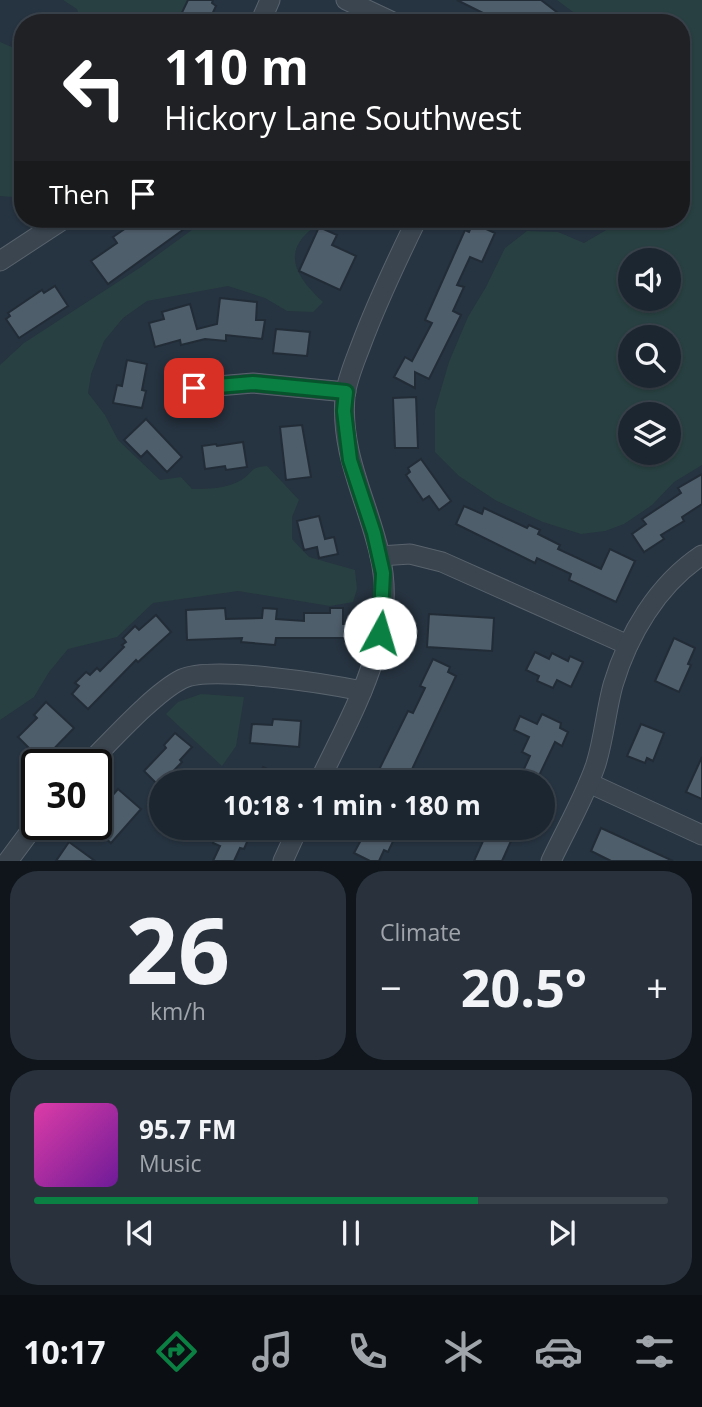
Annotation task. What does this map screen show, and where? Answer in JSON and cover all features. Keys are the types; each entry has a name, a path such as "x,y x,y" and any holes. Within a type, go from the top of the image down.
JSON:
{"street":[{"path":"346,0 376,14"},
{"path":"2,261 51,228"},
{"path":"325,770 362,691 378,647 384,583 380,556 350,460 344,411 346,392 366,330 413,228"},
{"path":"194,388 253,383 346,392"},
{"path":"380,556 410,554 442,562 628,645"},
{"path":"551,861 589,783 601,745 613,686 628,645 662,590 702,555"},
{"path":"104,749 180,680 203,673 251,676 362,691"},
{"path":"589,783 702,835"},
{"path":"6,858 22,840"},
{"path":"283,861 293,840"}],"green space":[{"path":"63,0 194,0 193,14 78,14 77,9"},
{"path":"557,0 702,0 702,465 674,482 652,505 624,524 605,531 581,534 543,522 495,500 459,476 435,452 435,410 449,362 468,317 505,248 527,231 558,232 584,243 610,228 690,228 690,14 576,14"},
{"path":"0,42 14,48 14,196 0,196"},
{"path":"195,228 313,228 302,238 296,248 295,258 303,279 323,302 313,312 287,311 265,298 228,286 147,301 123,318 104,341 91,374 88,393 105,415 118,440 160,480 181,477 192,489 218,488 243,479 255,468 267,466 299,500 292,517 292,539 309,557 355,570 357,589 353,602 330,606 238,591 153,603 117,637 68,649 49,672 34,697 0,720 0,365 24,343 141,267"},
{"path":"201,694 244,697 236,746 222,766 166,714 178,702"}],"building":[{"path":"188,0 213,0 212,3 216,6 212,14 181,14"},
{"path":"457,0 541,0 559,14 485,14"},
{"path":"126,228 186,228 108,284 91,261 117,243 113,237"},
{"path":"319,228 337,235 332,245 356,256 340,290 299,271"},
{"path":"471,228 484,228 495,233 482,262 470,257 457,285 464,287 453,311 461,315 429,379 415,372 415,388 394,377 405,357 412,361 432,323 425,320 465,230 469,232"},
{"path":"55,286 68,306 19,338 6,319 10,316 8,313 42,290 44,293"},
{"path":"220,298 257,302 256,320 265,320 262,339 226,335 226,341 205,339 181,345 180,340 155,347 149,323 164,319 162,312 190,304 197,329 217,324"},
{"path":"276,329 310,332 307,356 273,353"},
{"path":"127,360 147,364 142,408 113,403 117,385 122,386"},
{"path":"416,397 418,448 395,448 393,398"},
{"path":"146,419 182,457 167,472 147,451 141,457 124,440"},
{"path":"302,425 311,477 286,480 280,427"},
{"path":"243,442 247,467 205,469 202,446"},
{"path":"421,459 451,501 439,510 429,496 423,500 406,475 410,472 408,468"},
{"path":"702,474 702,504 682,517 684,521 661,535 664,539 644,552 632,534 646,524 642,519 681,493 678,488"},
{"path":"464,506 482,514 484,508 527,528 529,525 540,530 538,534 560,545 558,549 601,569 610,549 635,561 616,602 569,580 571,574 537,558 535,563 456,524"},
{"path":"319,516 325,539 334,537 338,554 319,558 317,547 304,550 297,521"},
{"path":"225,608 226,619 262,618 263,608 277,609 276,619 304,621 304,613 330,613 330,608 343,608 343,624 347,624 347,638 276,638 275,645 241,642 242,638 187,640 186,610"},
{"path":"429,614 494,618 492,651 427,647"},
{"path":"156,615 171,632 138,662 136,660 88,709 72,694 79,686 75,683 86,672 90,675 97,668 100,671 124,647 122,645 126,642 123,638 135,626 139,630"},
{"path":"674,638 695,648 679,692 655,681"},
{"path":"535,652 549,659 552,653 568,661 570,656 583,662 571,687 557,680 553,688 537,681 539,676 526,670"},
{"path":"433,659 450,667 448,672 456,676 412,770 379,770 408,711 413,713 425,688 420,686"},
{"path":"46,702 74,728 54,749 30,749 18,737 37,718 34,715"},
{"path":"542,714 561,723 560,728 568,732 562,746 555,742 542,770 524,770 530,756 522,752 529,737 514,730 520,716 537,724"},
{"path":"273,719 301,721 299,747 250,743 252,724 272,725"},
{"path":"641,724 664,733 653,761 647,758 645,763 627,756"},
{"path":"175,733 192,747 174,770 149,770 149,776 144,771 166,748 164,745"},
{"path":"702,757 702,799 686,792"},
{"path":"118,789 141,809 111,843 107,840 112,840 112,796"},
{"path":"601,828 673,861 611,861 591,851"},
{"path":"214,840 248,840 244,849 240,848 234,861 213,861 220,846 213,843"},
{"path":"361,840 394,840 388,852 384,850 379,861 370,861 354,853"},
{"path":"483,840 511,841 502,861 474,861"},
{"path":"69,842 95,861 56,861"}],"route":[{"path":"194,388 253,383 346,392 344,411 350,460 374,533 383,573 380,633"}]}
